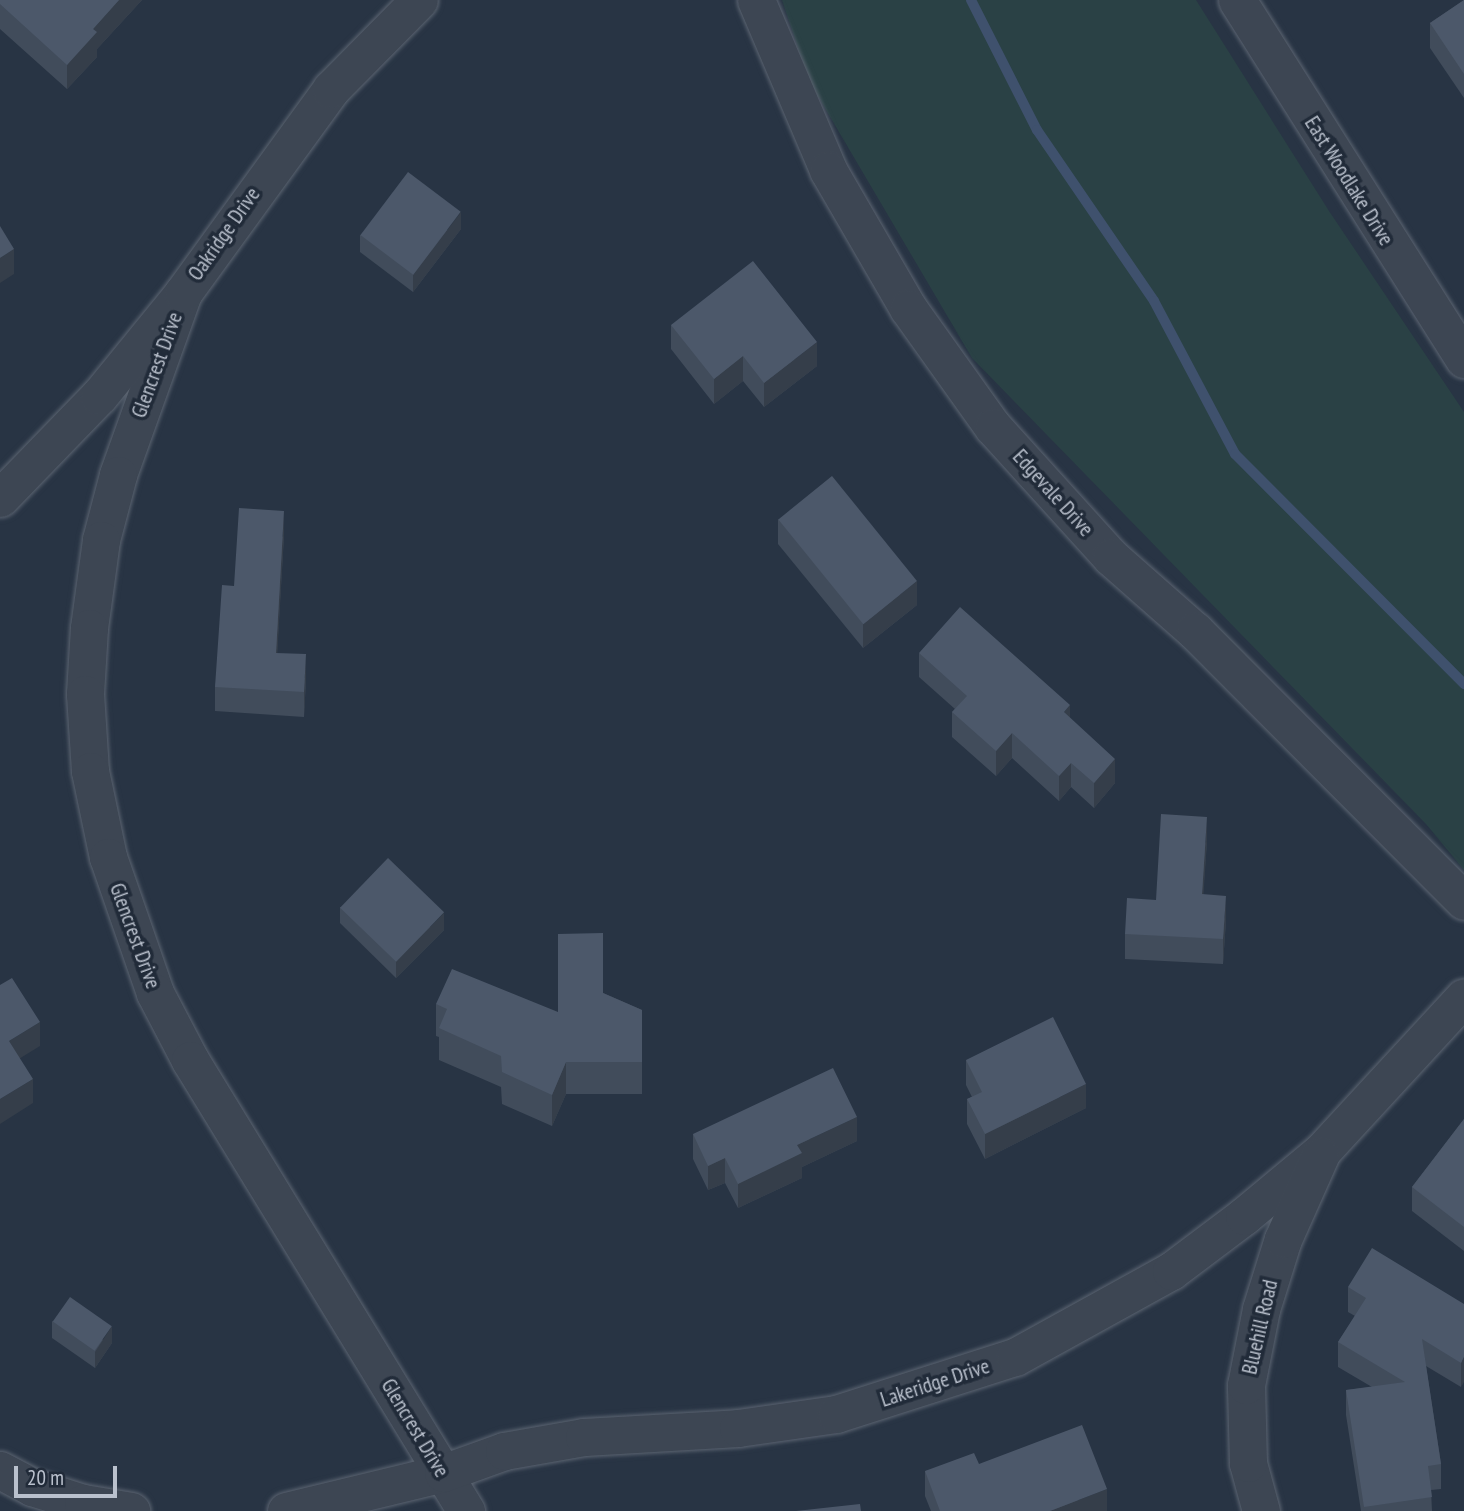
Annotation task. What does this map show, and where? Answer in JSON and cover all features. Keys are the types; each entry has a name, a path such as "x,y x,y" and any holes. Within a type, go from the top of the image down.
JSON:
{"street":[{"name":"Oakridge Drive","path":"0,498 99,396 183,293 331,89 419,0"},
{"name":"Edgevale Drive","path":"756,0 828,170 908,309 993,427 1111,557 1195,631 1464,901"},
{"name":"East Woodlake Drive","path":"1237,0 1464,359"},
{"name":"Glencrest Drive","path":"183,293 118,475 101,540 89,628 85,694 90,771 108,858 155,993 190,1059 466,1511"},
{"name":"Lakeridge Drive","path":"286,1511 443,1473 503,1451 584,1437 738,1428 836,1414 1015,1357 1171,1271 1322,1151 1464,998"},
{"name":"Bluehill Road","path":"1261,1511 1248,1463 1246,1385 1261,1309 1283,1240 1322,1151"},
{"path":"0,1470 32,1487 71,1499 131,1511"}],"green space":[{"path":"782,0 1196,0 1329,211 1464,412 1464,870 1426,824 972,358 809,81"}],"building":[{"path":"0,0 119,0 93,29 97,32 67,65 0,4"},
{"path":"1464,0 1464,74 1430,23"},
{"path":"408,172 461,212 413,275 360,235"},
{"path":"0,226 14,249 0,258"},
{"path":"753,261 817,342 764,383 743,356 714,379 671,325"},
{"path":"832,476 917,581 863,624 778,519"},
{"path":"239,508 284,511 276,653 306,654 304,692 215,687 222,585 234,586"},
{"path":"960,607 1070,705 1064,712 1115,759 1094,783 1071,763 1059,776 1012,733 996,751 952,712 967,696 919,653"},
{"path":"1161,814 1207,817 1202,894 1226,896 1223,939 1125,934 1127,898 1156,900"},
{"path":"388,858 444,912 396,962 340,908"},
{"path":"603,933 603,993 642,1010 642,1062 566,1062 552,1095 502,1072 501,1056 439,1028 447,1009 436,1004 452,969 558,1012 558,934"},
{"path":"12,978 40,1022 9,1041 33,1079 0,1099 0,985"},
{"path":"1053,1017 1086,1084 985,1134 967,1099 982,1092 966,1060"},
{"path":"833,1068 857,1117 797,1145 802,1153 738,1184 725,1158 708,1166 693,1134"},
{"path":"1464,1119 1464,1227 1412,1187"},
{"path":"1372,1248 1464,1304 1464,1357 1461,1363 1422,1339 1441,1464 1428,1466 1432,1497 1364,1507 1346,1390 1405,1382 1338,1342 1366,1298 1348,1287"},
{"path":"70,1297 112,1326 95,1351 53,1322"},
{"path":"1082,1425 1107,1489 1050,1511 940,1511 925,1471 974,1453 979,1464"},
{"path":"860,1504 861,1511 796,1511"}],"waterway":[{"path":"971,0 1037,130 1154,301 1235,454 1464,684"}]}
